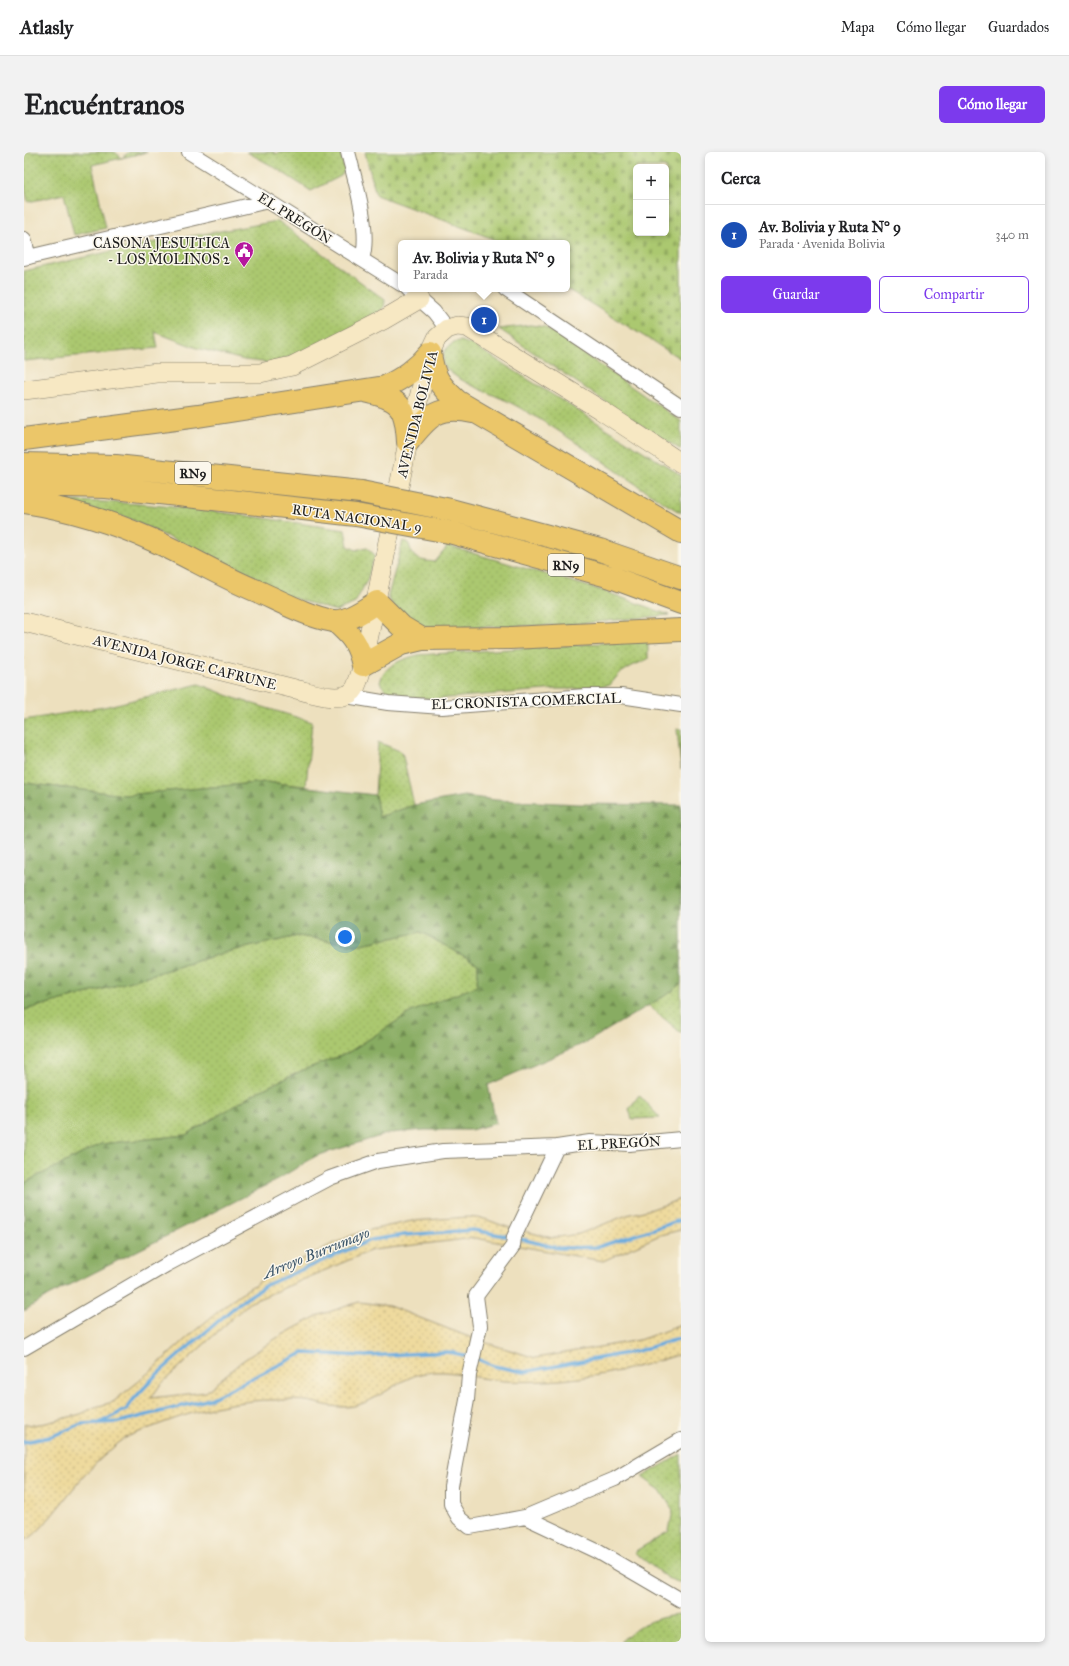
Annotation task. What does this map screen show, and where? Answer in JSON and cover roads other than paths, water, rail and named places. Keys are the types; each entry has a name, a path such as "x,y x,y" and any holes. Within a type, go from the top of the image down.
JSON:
{"highway":[{"path":"24,439 198,416 385,388 404,378 419,367 430,353"},
{"path":"430,353 433,371 446,391 457,401 681,532"},
{"path":"365,391 390,397 400,405 407,418 408,442"},
{"path":"408,442 423,422 433,414 446,410 459,409 480,414"},
{"name":"RUTA NACIONAL 9","path":"24,464 116,466 361,492 451,510 600,550 681,578"},
{"name":"RUTA NACIONAL 9","path":"24,485 106,487 356,515 449,532 610,577 681,603"},
{"path":"24,502 46,505 103,521 156,542 231,580 303,611 335,621 351,636 359,648 363,665 401,644 422,639 510,638 681,630"},
{"path":"335,621 356,616 377,602 402,627 422,639"}],"street":[{"name":"EL PREGÓN","path":"189,152 398,282"},
{"path":"348,152 360,202 366,248 362,259"},
{"path":"24,239 26,258 268,201"},
{"path":"509,292 681,407"},
{"path":"24,390 157,373 260,373 292,366 383,320 414,294 434,312 447,329 457,326 468,327 681,463"},
{"name":"AVENIDA BOLIVIA","path":"346,696 354,690 363,665 377,602 408,442 430,353 437,338 447,329"},
{"name":"AVENIDA JORGE CAFRUNE","path":"24,622 295,689 332,697 346,696"},
{"name":"EL CRONISTA COMERCIAL","path":"346,696 388,703 442,707 586,696 620,696 681,705"},
{"name":"EL PREGÓN","path":"24,1348 166,1265 330,1178 378,1161 443,1151 557,1147 590,1142 629,1144 681,1139"},
{"path":"557,1147 514,1237 513,1246 476,1296 480,1326 469,1375 467,1400 451,1486 451,1504 459,1518 470,1527 525,1517 615,1479 681,1440"},
{"path":"525,1517 597,1551 681,1600"}],"waterway":[{"name":"Arroyo Burrumayo","path":"517,1238 558,1248 598,1247 681,1220"},
{"name":"Arroyo Burrumayo","path":"101,1422 127,1409 133,1400 155,1376 238,1304 266,1285 371,1240 404,1235 473,1230 511,1237"},
{"name":"Arroyo Burrumayo","path":"477,1359 494,1366 524,1372 638,1351 681,1338"},
{"name":"Arroyo Burrumayo","path":"24,1442 50,1437 81,1424 119,1422 210,1399 303,1353 365,1356 449,1352 469,1356"}],"place":[{"name":"CASONA JESUITICA - LOS MOLINOS 2","path":"244,268"},
{"name":"Av. Bolivia y Ruta N° 9","path":"484,320"}]}
